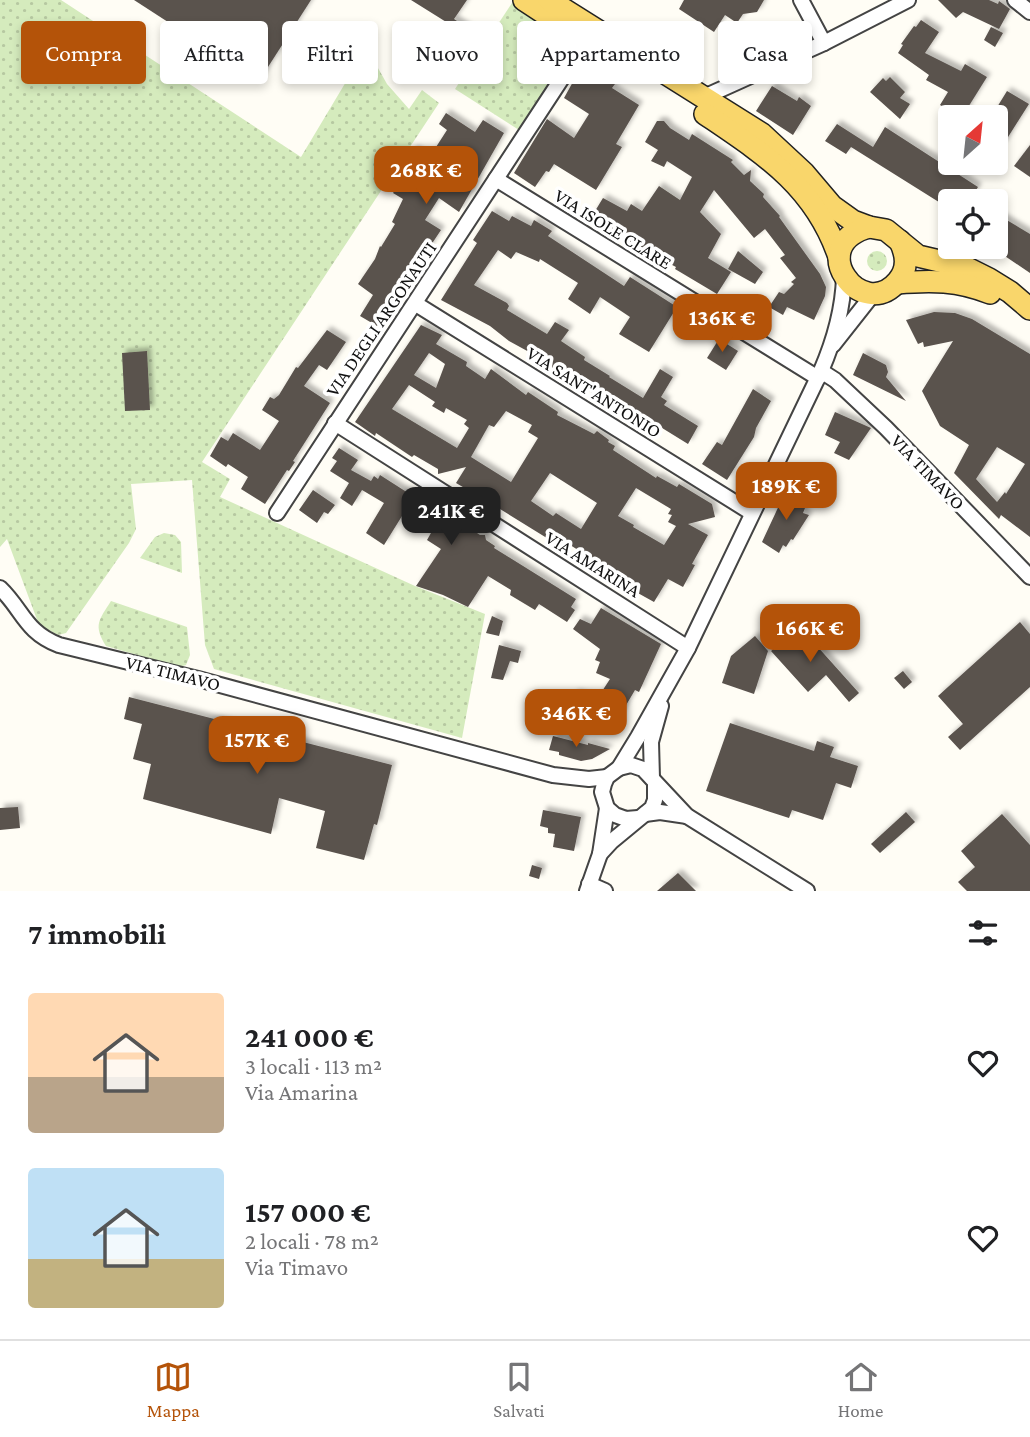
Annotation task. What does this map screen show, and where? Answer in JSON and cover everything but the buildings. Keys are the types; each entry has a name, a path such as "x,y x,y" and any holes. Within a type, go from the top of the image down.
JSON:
{"main road":[{"path":"524,0 552,8 762,134 804,173 832,206 853,221 886,230 918,256 965,267 1010,292 1029,308"},
{"path":"552,8 566,21"},
{"path":"658,84 769,157 796,183 832,237 852,286 862,292 874,293 897,283 906,262 900,241"},
{"path":"842,267 841,248 852,234 869,227"},
{"path":"897,283 928,280 962,283 1029,308"}],"street":[{"path":"801,0 824,43"},
{"path":"704,97 824,43 908,0"},
{"path":"1015,0 1030,12"},
{"name":"VIA DEGLI ARGONAUTI","path":"277,513 558,84"},
{"name":"VIA ISOLE CLARE","path":"496,179 819,375"},
{"path":"604,891 588,888 600,854 605,804 602,792 688,648 819,375 830,349 844,298 842,267"},
{"path":"830,349 874,293"},
{"name":"VIA SANT'ANTONIO","path":"416,304 752,513"},
{"name":"VIA TIMAVO","path":"819,375 835,380 886,428 1030,577"},
{"name":"VIA AMARINA","path":"335,423 688,648"},
{"name":"VIA TIMAVO","path":"0,589 32,629 42,638 59,645 198,679 553,775 570,777"},
{"path":"600,854 642,816 655,800 652,742 667,684"},
{"path":"570,777 613,772 631,765 643,769 687,816 807,891"},
{"path":"570,777 605,804 615,816 626,819 660,812 687,816"}],"green space":[{"path":"0,0 61,0 93,21 21,21 21,84 146,84 146,56 160,65 160,84 189,84 301,157 345,84 378,84 378,68 387,84 409,109 422,90 439,103 202,462 230,479 220,497 415,586 485,614 462,738 214,669 205,645 192,480 131,484 136,529 66,633 58,635 39,625 7,539 0,547"},
{"path":"512,3 541,21 517,21 517,84 551,84 519,130 455,89 458,84 503,84 503,21 500,21"},
{"path":"873,251 881,251 887,261 881,271 873,271 867,265 867,257"},
{"path":"164,533 175,535 181,542 182,573 140,558 155,537"},
{"path":"111,601 187,627 190,655 186,665 179,667 106,646 99,623"}]}
